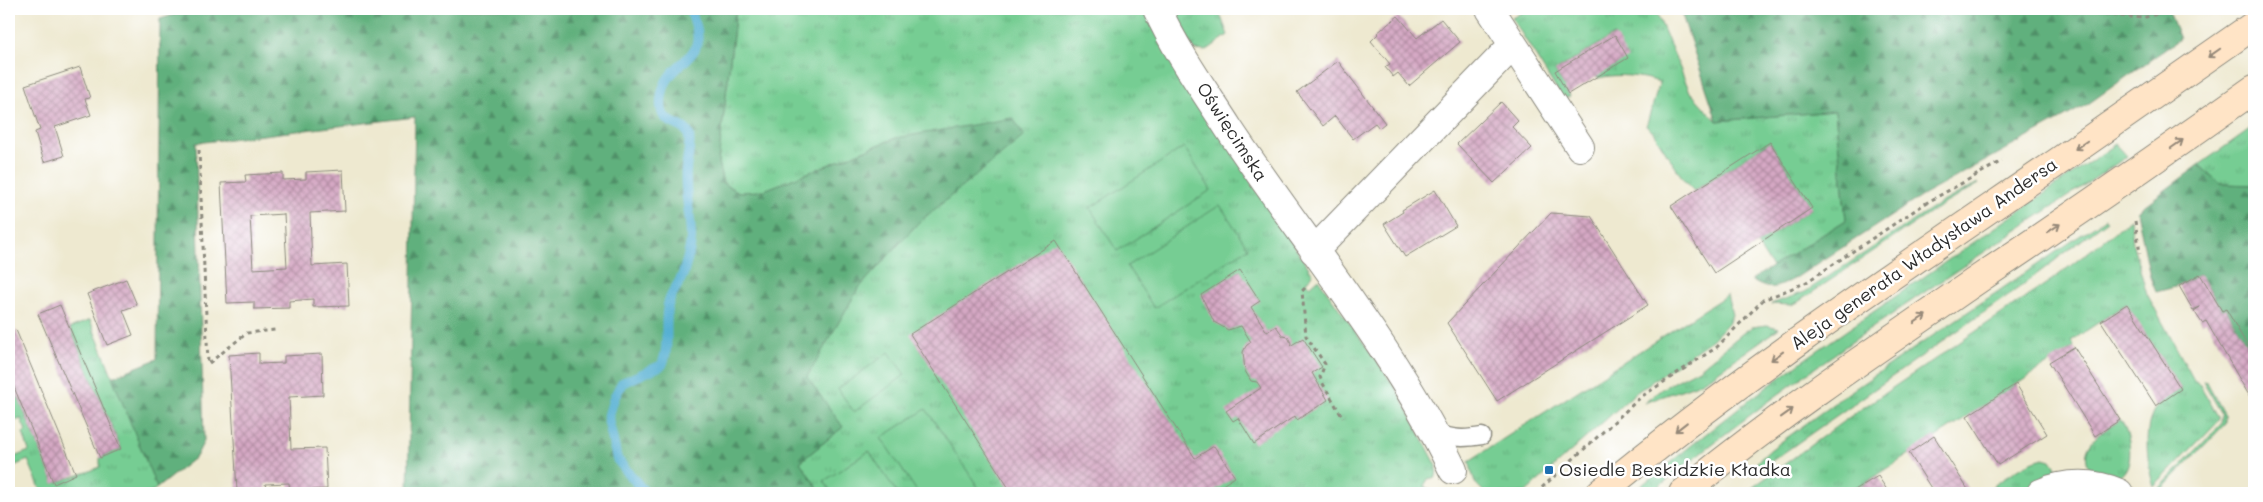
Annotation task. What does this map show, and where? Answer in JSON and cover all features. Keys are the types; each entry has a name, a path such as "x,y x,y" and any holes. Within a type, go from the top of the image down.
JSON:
{"main road":[{"name":"Aleja generała Władysława Andersa","path":"1600,493 1720,397 1902,266 2105,129 2254,25"},
{"path":"1682,493 1747,441 1852,365 2138,172 2254,89"}],"street":[{"name":"Oświęcimska","path":"1157,9 1185,61 1270,190 1387,356 1435,432 1452,470"},
{"path":"1490,9 1580,147"},
{"path":"1320,259 1513,45"},
{"path":"2041,493 2072,486 2093,485 2119,493"}],"lane":[{"path":"1435,432 1449,438 1464,439 1482,436"}],"path":[{"path":"2041,9 2142,18 2177,9"},
{"path":"199,150 208,363 248,333 275,330"},
{"path":"1536,493 1642,397 1717,347 1763,300 1805,283 1926,203 2004,159"},
{"path":"2135,222 2140,254"},
{"path":"1320,259 1302,291 1306,336 1325,364 1320,377 1343,418"}],"green space":[{"path":"192,9 736,9 718,163 723,183 739,192 762,191 896,138 1013,118 1024,136 918,223 858,289 807,377 843,427 800,462 821,493 408,493 415,117 196,143 204,441 196,457 157,488 112,377 157,359 160,19"},
{"path":"736,9 1148,9 1255,188 1313,274 1306,282 1310,286 1318,279 1397,390 1437,466 1436,477 1428,479 1424,486 1430,490 1430,493 821,493 800,462 843,427 806,378 858,289 918,223 896,138 762,191 739,192 723,183 718,163"},
{"path":"1177,9 1218,9 1228,35 1206,51 1194,50 1175,15"},
{"path":"1528,9 1655,9 1690,92 1717,121 1835,111 1846,220 1772,267 1757,244 1812,208 1770,142 1694,191 1685,182 1653,132 1646,126 1660,82 1629,76 1598,78 1597,76 1614,35 1555,71 1570,96 1563,100 1512,18"},
{"path":"1680,9 2168,9 2180,39 2088,104 1922,196 1794,279 1777,286 1768,287 1751,280 1846,220 1835,111 1717,121"},
{"path":"2254,126 2254,185 2221,184 2199,165"},
{"path":"2116,144 2127,156 1879,323 1763,405 1651,493 1632,493 1737,409 1808,357"},
{"path":"1184,147 1211,190 1117,251 1090,208"},
{"path":"2199,165 2221,184 2254,185 2254,357 2226,309 2222,311 2200,274 2179,286 2156,292 2150,277 2137,211"},
{"path":"1978,183 1798,302 1791,305 1771,304 1805,292 1939,204"},
{"path":"1220,205 1248,248 1154,308 1127,266"},
{"path":"2106,218 2108,220 2020,287 1752,475 1748,471 1770,450 1841,398"},
{"path":"2131,219 2133,245 2147,294 2195,382 2200,385 2219,418 2154,487 2149,468 2147,446 2149,425 2158,404 2181,389 2126,304 2071,341 2074,347 1853,491 1854,493 1745,493 1848,418 2056,277"},
{"path":"1727,295 1732,315 1728,323 1713,339 1634,394 1525,493 1485,493 1475,483 1469,461"},
{"path":"90,320 157,488 150,493 42,493 28,460 9,468 9,459 29,451 23,433 26,431 21,419 9,423 9,375 54,483 100,467 100,458 121,449 70,328"},
{"path":"1767,325 1779,328 1713,375 1695,385 1644,403 1663,388 1699,369 1752,327"},
{"path":"889,352 905,375 854,412 838,389"},
{"path":"2203,381 2207,382 2225,415 2225,424 2159,492 2156,492 2221,424 2222,414"},
{"path":"926,409 982,493 918,493 881,438"},
{"path":"2120,420 2124,425 2129,441 2130,450 2127,467 2117,477 2093,474 2086,456 2088,448 2098,436"},
{"path":"869,451 897,493 832,493 824,481"},
{"path":"2044,458 2051,460 2056,472 2022,493 1990,493 1987,490 2021,467"}],"building":[{"path":"1398,16 1417,38 1441,19 1460,42 1409,86 1398,73 1393,77 1385,67 1390,64 1371,41 1377,33"},
{"path":"1615,35 1628,58 1568,94 1555,71"},
{"path":"1338,61 1385,123 1379,128 1375,123 1353,139 1335,116 1323,126 1297,92"},
{"path":"80,67 90,98 85,99 91,115 55,127 64,156 44,162 35,132 40,130 25,85"},
{"path":"1501,102 1518,121 1512,127 1532,148 1494,183 1457,144"},
{"path":"1770,142 1812,208 1714,273 1671,206"},
{"path":"343,170 345,211 310,213 312,266 347,264 349,306 313,307 313,299 289,301 289,308 254,309 254,302 227,303 221,183 246,182 245,175 283,173 283,180 306,179 306,172","holes":["284,214 287,267 253,269 250,216"]},
{"path":"1435,190 1456,226 1405,257 1384,224 1403,212 1402,210"},
{"path":"1551,213 1591,216 1648,305 1497,401 1447,323"},
{"path":"1056,241 1195,458 1214,446 1235,477 1210,493 1012,493 910,334"},
{"path":"1240,270 1260,301 1251,307 1267,332 1276,326 1283,336 1288,337 1291,343 1290,346 1303,338 1322,367 1312,373 1328,400 1297,420 1295,416 1254,444 1238,418 1233,421 1226,411 1261,388 1257,382 1251,381 1245,371 1243,352 1251,342 1241,326 1228,330 1214,322 1201,295"},
{"path":"2200,274 2222,311 2226,309 2254,357 2254,404 2206,321 2202,323 2194,311 2200,307 2193,310 2179,286"},
{"path":"126,279 137,305 123,310 133,335 107,345 87,294"},
{"path":"2127,304 2181,389 2156,406 2101,321"},
{"path":"60,305 121,449 100,458 38,314"},
{"path":"16,330 76,474 54,484 9,375 9,333"},
{"path":"2074,347 2120,420 2095,436 2049,362"},
{"path":"259,353 259,364 284,363 284,356 322,354 323,395 289,397 291,449 325,448 327,489 290,491 289,483 265,484 267,490 237,491 229,355"},
{"path":"2016,384 2047,434 1998,465 1967,416"},
{"path":"1934,436 1971,493 1934,493 1909,453"},
{"path":"1878,476 1889,493 1854,493 1853,491"}],"waterway":[{"path":"645,493 617,459 608,418 614,398 622,383 662,365 666,351 668,305 683,275 690,250 691,229 686,178 689,136 682,127 666,119 661,106 666,82 695,49 698,39 696,26 689,9"}],"place":[{"name":"Osiedle Beskidzkie Kładka","path":"1549,470"}]}
